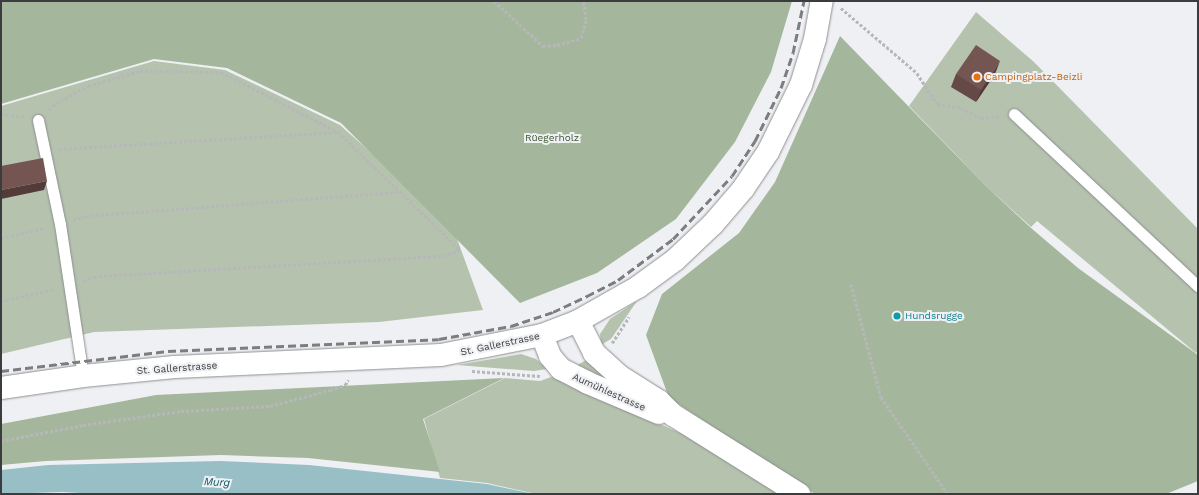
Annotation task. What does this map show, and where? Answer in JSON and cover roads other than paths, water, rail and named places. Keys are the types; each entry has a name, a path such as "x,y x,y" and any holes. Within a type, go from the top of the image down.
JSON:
{"main road":[{"name":"St. Gallerstrasse","path":"1,388 83,376 175,367 411,358 471,351 542,336 578,321 638,287 675,260 713,224 743,189 768,152 801,85 815,39 832,5"},
{"name":"Aumühlestrasse","path":"578,321 594,353 621,377 659,401 673,415 799,494"},
{"name":"Aumühlestrasse","path":"542,336 550,356 561,369 655,412 673,415"}],"lane":[{"path":"1014,114 1198,286"},
{"path":"38,120 60,224 83,376"}],"water":[{"name":"Murg","path":"220,461 309,465 487,484 534,494 100,494 62,492 1,494 1,470 48,465"}],"railway":[{"path":"1,371 168,351 439,339 511,326 553,312 618,280 673,239 732,176 755,141 781,88 793,53 804,1"}],"place":[{"name":"Campingplatz-Beizli","path":"977,77"},
{"name":"Hundsrugge","path":"897,316"}],"park label":[{"name":"Rüegerholz","path":"552,138"}]}
